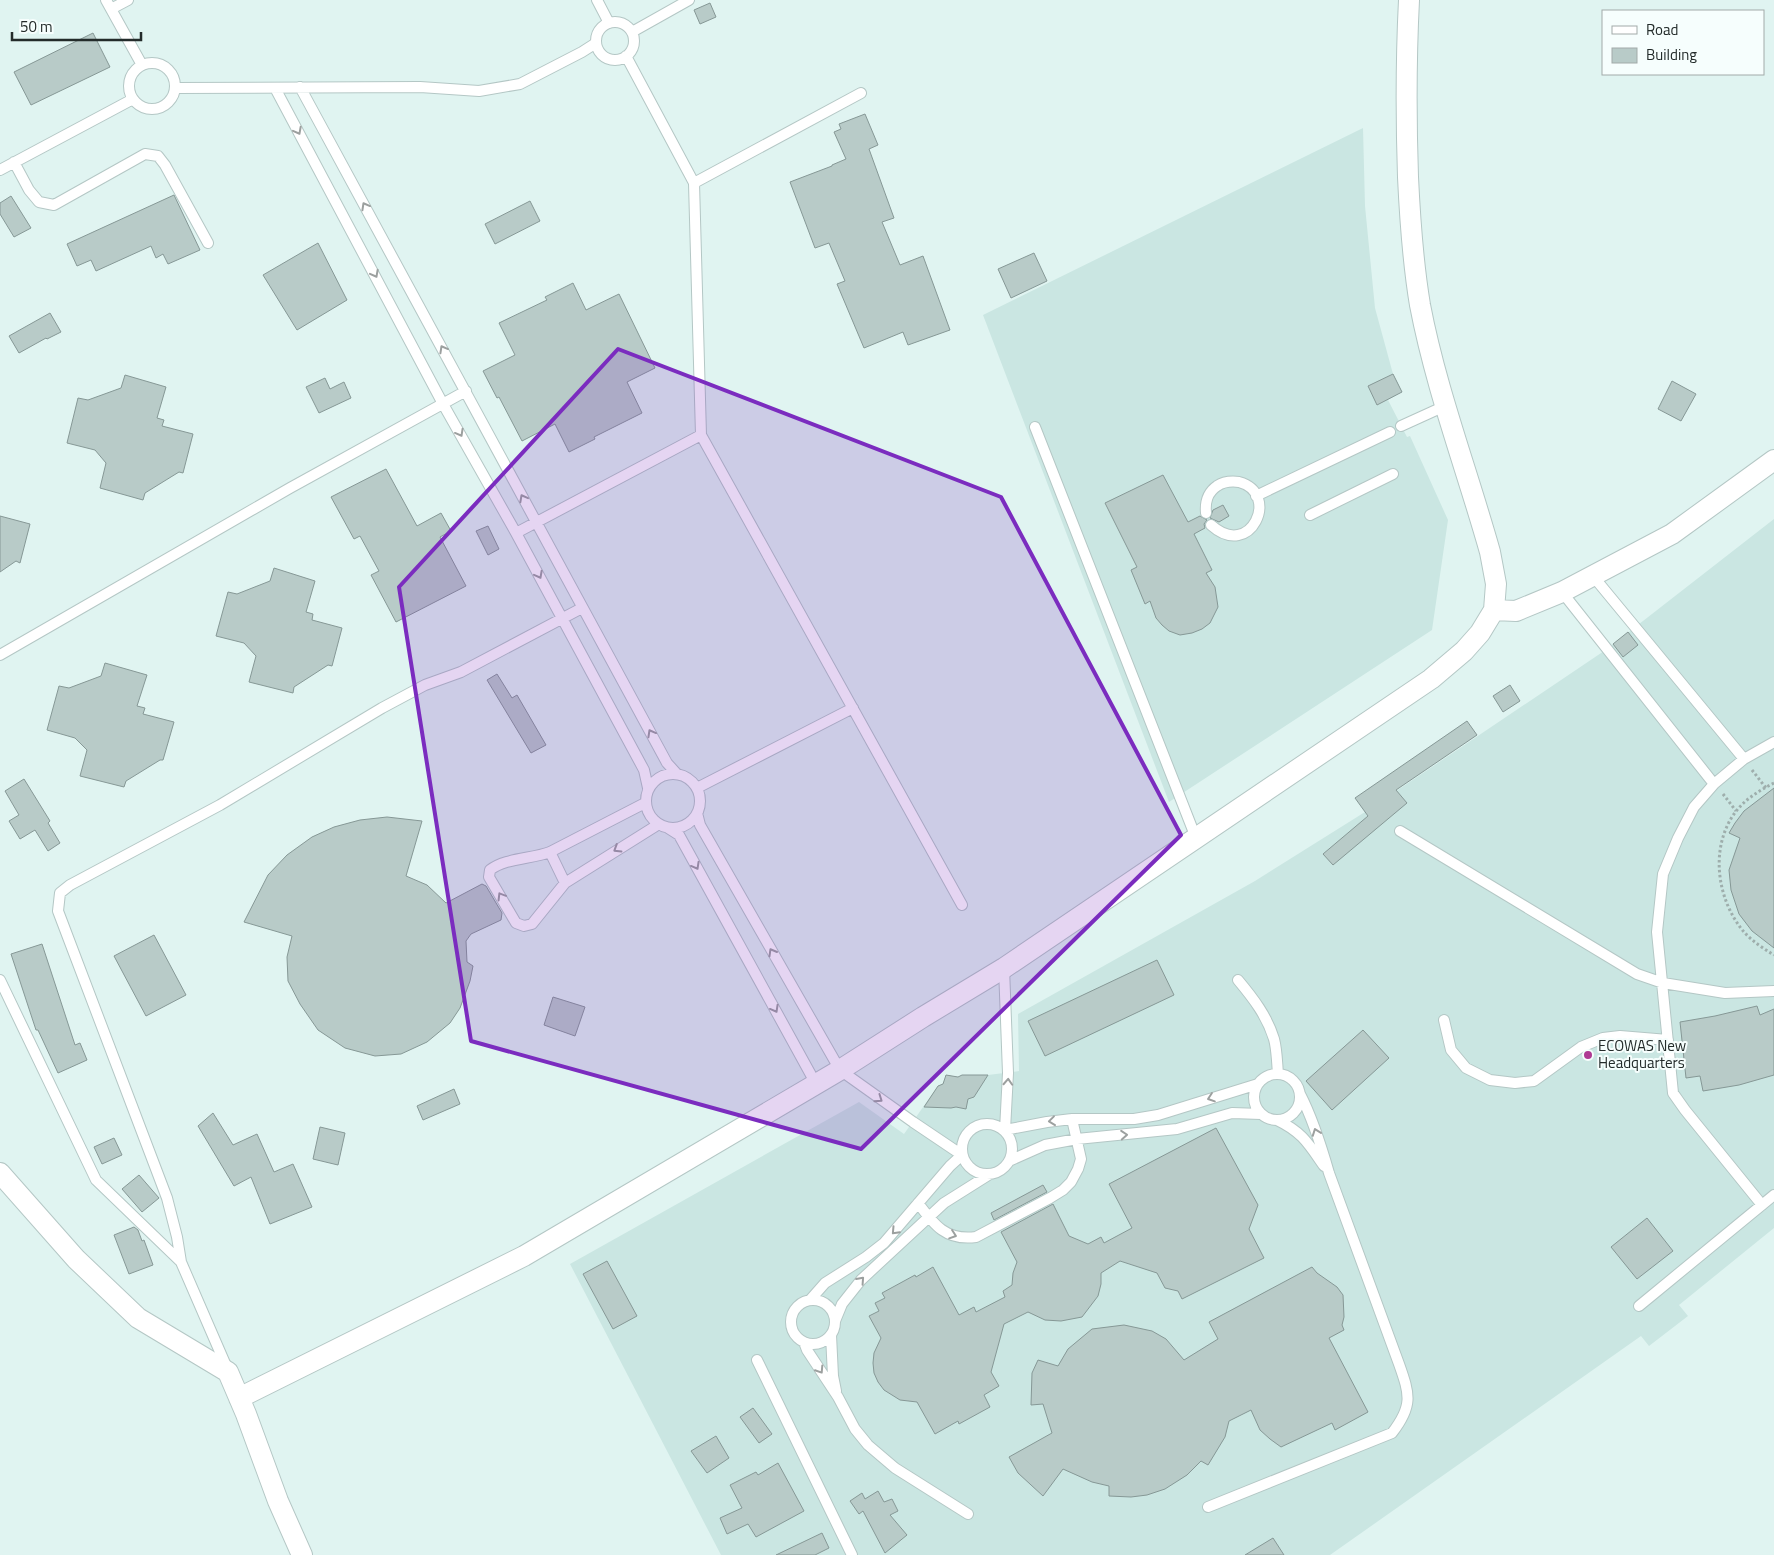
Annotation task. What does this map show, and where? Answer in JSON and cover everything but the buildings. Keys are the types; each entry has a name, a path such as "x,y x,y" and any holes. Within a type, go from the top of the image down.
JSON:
{"street":[{"path":"239,1398 524,1256 840,1070 1004,968 1431,679 1464,651 1480,633 1494,610 1496,584 1490,552 1446,406 1416,282 1410,207 1406,70 1409,0"},
{"path":"1494,610 1516,611 1562,592 1672,534 1774,460"},
{"path":"0,1173 76,1259 138,1318 228,1372 278,1501 302,1555"}],"lane":[{"path":"128,0 108,5 142,65"},
{"path":"597,0 609,23"},
{"path":"632,32 689,0"},
{"path":"616,22 622,23 632,32 633,45 626,56 614,60 602,55 596,43 599,30 609,23 616,22"},
{"path":"175,88 420,87 479,91 520,84 596,43"},
{"path":"626,56 694,183 701,435 962,905"},
{"path":"156,63 168,69 173,75 175,88 170,101 158,108 144,108 132,99 129,92 129,84 135,70 142,65 156,63"},
{"path":"275,88 444,404 644,770 648,788 645,803 648,813 663,826 679,835 816,1084"},
{"path":"300,88 667,763 677,774"},
{"path":"694,183 861,93"},
{"path":"0,170 132,99"},
{"path":"14,162 29,190 39,202 54,205 145,154 158,156 165,165 208,243"},
{"path":"0,655 273,498 466,391"},
{"path":"1401,426 1446,406"},
{"path":"1035,427 1196,838"},
{"path":"1256,496 1390,432"},
{"path":"516,534 701,435"},
{"path":"1310,515 1393,474"},
{"path":"1206,513 1206,499 1218,486 1226,482 1234,481 1251,488 1260,504 1260,514 1256,522 1251,529 1243,534 1225,535 1211,525"},
{"path":"1593,576 1747,764"},
{"path":"1562,592 1718,788"},
{"path":"228,1372 181,1262 167,1198 58,910 60,893 70,885 220,805 382,708 425,685 461,672 582,608"},
{"path":"697,788 853,708"},
{"path":"1762,1205 1685,1110 1673,1092 1657,932 1663,874 1678,838 1694,807 1774,742"},
{"path":"645,803 550,852 540,856 496,865 490,870 489,877 516,923 524,926 532,924 565,883 663,826 685,825 697,813 700,797 697,788 685,776 668,774 660,776 648,788"},
{"path":"697,813 700,825 840,1070 962,1155 970,1167 983,1174 990,1174"},
{"path":"1400,830 1637,974 1663,984 1725,993 1774,991"},
{"path":"550,852 565,883"},
{"path":"838,1397 833,1376 831,1335 842,1304 861,1280 928,1217 953,1196 990,1174 1005,1168 1010,1162 1013,1154 1013,1145 1006,1130 1008,1073 1004,968"},
{"path":"0,980 96,1180 181,1262"},
{"path":"1238,980 1258,1004 1270,1028 1274,1041 1278,1074"},
{"path":"1444,1020 1452,1050 1466,1068 1490,1080 1515,1083 1534,1081 1581,1047 1603,1038 1620,1036 1668,1040"},
{"path":"1208,1507 1392,1433 1403,1419 1408,1404 1406,1386 1328,1173 1308,1110 1293,1080 1278,1074 1263,1078 1255,1089 1254,1102 1261,1114 1293,1128 1308,1142 1328,1173"},
{"path":"831,1335 819,1344 811,1344 797,1339 790,1326 790,1319 797,1306 810,1300 825,1283 884,1243 950,1166 962,1155 964,1138 968,1131 975,1126 982,1123 991,1123 1006,1130 1072,1119 1134,1119 1158,1115 1258,1084"},
{"path":"1277,1120 1285,1119 1292,1115 1299,1102 1300,1094"},
{"path":"1010,1162 1045,1145 1076,1139 1176,1129 1232,1113 1261,1114"},
{"path":"918,1203 941,1230 951,1236 964,1238 976,1237 1050,1198 1063,1190 1071,1182 1078,1169 1080,1159 1072,1119"},
{"path":"1639,1306 1774,1195"},
{"path":"810,1300 818,1300 830,1307 835,1321"},
{"path":"804,1342 807,1350 838,1397 855,1429 868,1445 895,1468 968,1514"},
{"path":"757,1360 852,1555"}],"path":[{"path":"1747,764 1766,788"},
{"path":"1774,783 1746,801 1736,811 1722,840 1719,861 1721,884 1727,905 1734,918 1745,933 1774,955"},
{"path":"1718,788 1736,811"}],"highlighted area":[{"path":"618,349 1001,497 1181,835 861,1149 471,1041 399,587"}],"shaded area":[{"path":"1363,128 1365,206 1375,308 1393,374 1402,392 1388,400 1407,437 1410,436 1448,520 1432,630 1169,802 983,315"},
{"path":"1774,519 1774,1228 1679,1305 1688,1316 1649,1346 1641,1336 1330,1555 721,1555 570,1264 859,1102 904,1134 938,1086 943,1084 946,1075 958,1077 962,1075 988,1075 1019,1071 1018,1014 1255,881 1365,812 1607,649"}],"place":[{"name":"ECOWAS New Headquarters","path":"1588,1055"}]}
